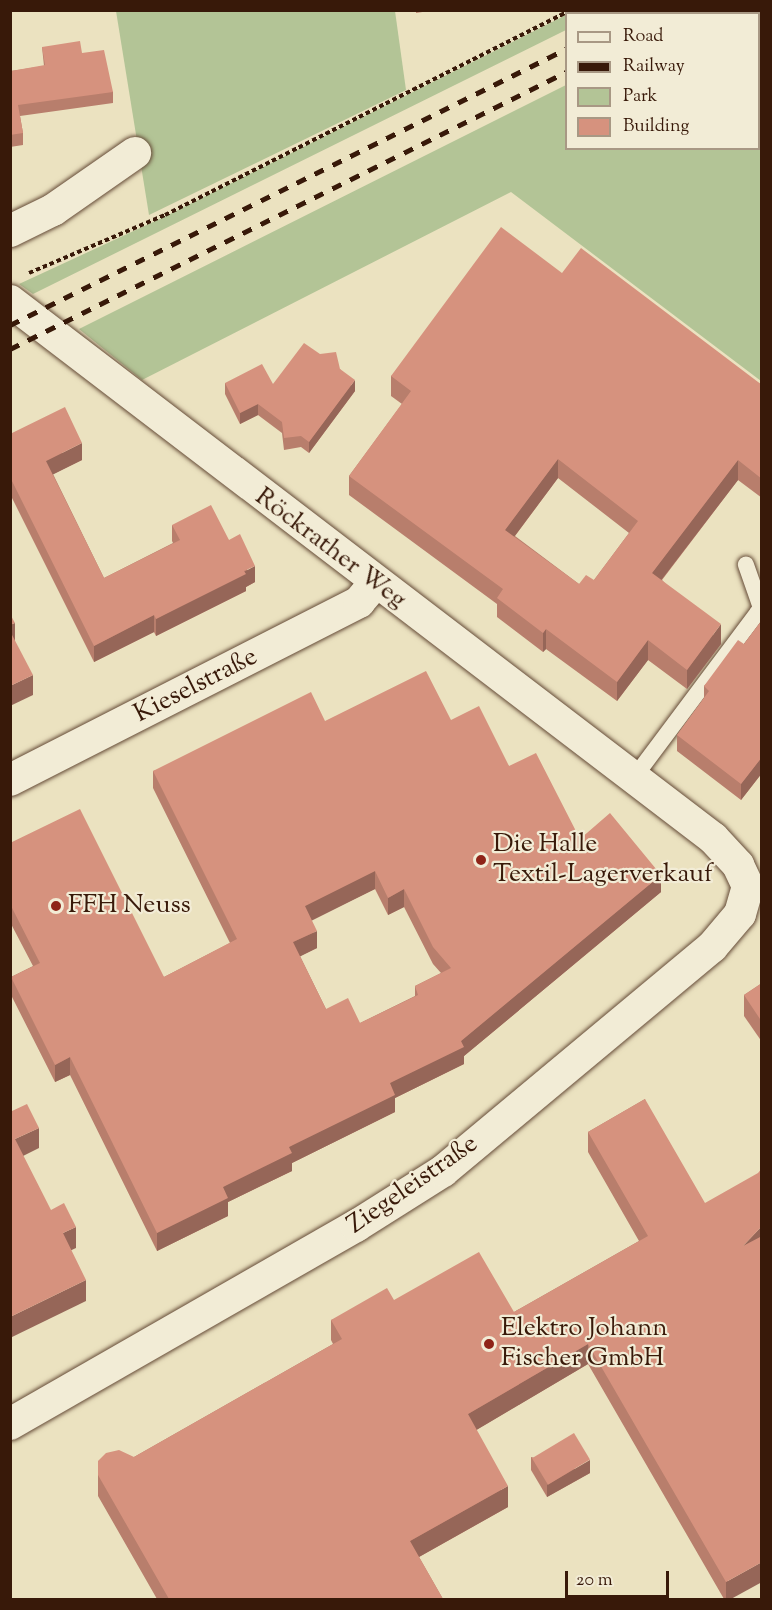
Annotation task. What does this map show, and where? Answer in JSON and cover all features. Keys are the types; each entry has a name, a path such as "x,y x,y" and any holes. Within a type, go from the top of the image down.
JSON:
{"street":[{"path":"10,231 53,210 135,153"},
{"name":"Röckrather Weg","path":"21,297 375,583 719,844 757,884"},
{"name":"Kieselstraße","path":"10,780 359,602 375,583"},
{"name":"Ziegeleistraße","path":"10,1424 394,1205 443,1171 720,940 740,914 757,884"}],"lane":[{"path":"633,778 761,608 746,565"}],"path":[{"path":"21,297 165,215 565,13"}],"green space":[{"path":"116,11 395,11 406,90 149,215"},
{"path":"761,11 761,381 511,192 142,380 79,329 565,86 565,150 760,150 760,12 710,12"},
{"path":"565,16 565,30 33,294 19,284 166,216"}],"building":[{"path":"80,41 82,53 104,50 113,92 18,105 23,133 10,135 11,71 45,65 42,47"},
{"path":"501,227 562,273 581,248 762,385 762,479 738,460 652,573 721,624 687,670 648,640 617,682 546,629 543,633 497,598 503,589 349,476 411,391 391,376","holes":["558,459 638,521 594,580 586,575 579,584 505,530"]},
{"path":"304,343 320,354 336,352 340,369 355,380 309,442 301,436 284,438 282,422 258,404 240,413 225,383 262,364 273,384"},
{"path":"65,407 82,443 46,461 104,578 180,540 172,525 211,505 229,540 240,534 255,566 244,571 246,574 156,619 154,615 94,646 10,477 10,434"},
{"path":"10,614 15,623 10,625"},
{"path":"762,620 762,757 741,784 677,735 709,691 704,686 738,640 744,644"},
{"path":"10,631 33,675 10,686"},
{"path":"426,671 451,720 479,706 509,766 536,753 580,839 610,813 661,875 461,1041 464,1047 390,1083 395,1095 289,1147 292,1153 223,1187 228,1198 157,1233 70,1057 55,1065 11,977 40,963 10,904 10,843 80,809 164,977 237,939 153,771 311,692 325,721","holes":["375,871 388,898 404,889 433,947 451,968 415,986 418,995 360,1023 348,998 326,1009 293,942 317,931 305,906"]},
{"path":"762,983 762,1022 744,995"},
{"path":"645,1099 705,1203 758,1173 762,1168 762,1226 743,1246 762,1236 762,1562 726,1582 588,1344 468,1414 508,1486 410,1541 443,1599 169,1599 98,1475 98,1461 106,1453 119,1450 134,1457 342,1339 331,1320 387,1288 394,1300 479,1252 514,1312 648,1236 588,1132"},
{"path":"27,1104 39,1128 15,1139 51,1210 64,1203 76,1227 63,1233 86,1280 10,1317 10,1109 12,1111"},
{"path":"574,1433 590,1460 548,1485 532,1458"}],"railway":[{"path":"10,325 565,49"},
{"path":"10,349 565,72"}],"place":[{"name":"Die Halle Textil-Lagerverkauf","path":"481,860"},
{"name":"FFH Neuss","path":"56,906"},
{"name":"Elektro Johann Fischer GmbH","path":"489,1344"}]}
